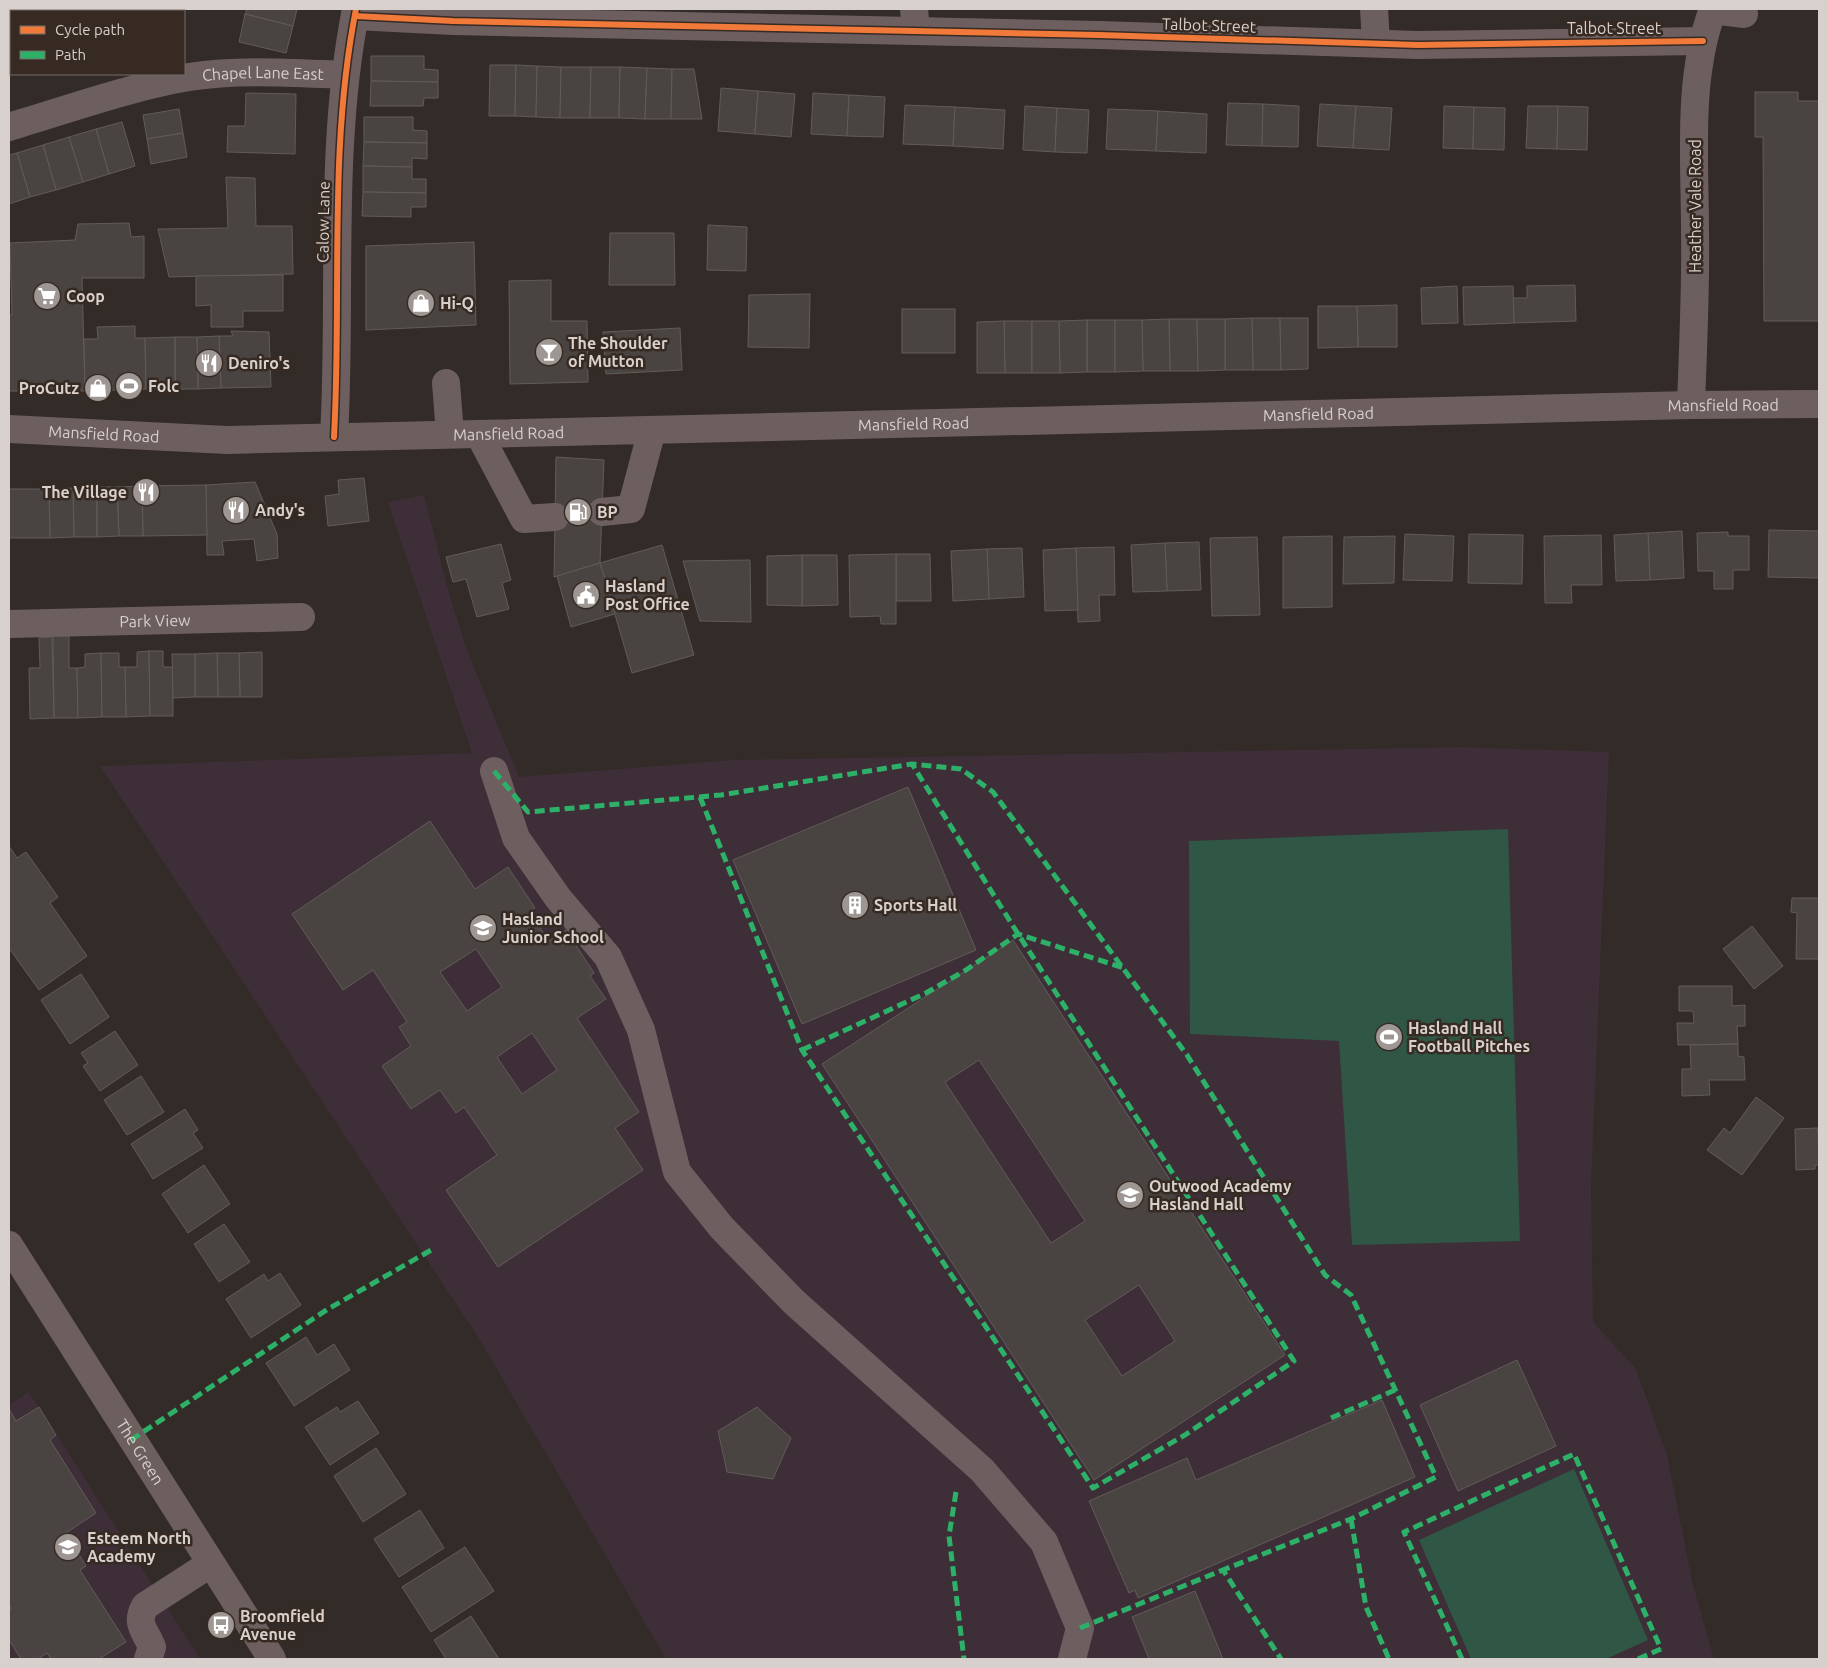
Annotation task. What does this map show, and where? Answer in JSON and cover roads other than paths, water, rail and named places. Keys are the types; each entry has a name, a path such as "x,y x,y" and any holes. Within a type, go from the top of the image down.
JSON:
{"main road":[{"name":"Mansfield Road","path":"9,429 227,440 1691,405 1819,404"},
{"name":"The Green","path":"9,1245 272,1659"}],"street":[{"path":"1374,9 1376,43"},
{"path":"1712,10 1744,14"},
{"name":"Heather Vale Road","path":"1691,405 1695,270 1695,109 1703,41 1712,10"},
{"name":"Talbot Street","path":"356,13 453,21 915,20 1418,45 1703,41"},
{"name":"Calow Lane","path":"334,437 337,384 338,168 344,75 356,13"},
{"name":"Chapel Lane East","path":"9,127 113,96 188,77 238,73 344,75"},
{"path":"446,383 450,434"},
{"path":"602,512 631,509 652,430"},
{"path":"479,434 524,519 555,517"},
{"name":"Park View","path":"9,624 301,617"},
{"path":"494,771 516,838 558,898 608,957 641,1030 677,1172 722,1228 788,1295 982,1470 1044,1542 1080,1628 1072,1659"},
{"path":"148,1659 152,1647 141,1625 140,1616 145,1606 210,1564"}],"tunnel":[{"path":"555,517 602,512"}],"place":[{"name":"Coop","path":"47,296"},
{"name":"Hi-Q","path":"421,303"},
{"name":"The Shoulder of Mutton","path":"549,352"},
{"name":"Deniro's","path":"209,363"},
{"name":"Folc","path":"129,386"},
{"name":"ProCutz","path":"98,388"},
{"name":"The Village","path":"146,492"},
{"name":"Andy's","path":"236,510"},
{"name":"BP","path":"578,512"},
{"name":"Hasland Post Office","path":"586,595"},
{"name":"Sports Hall","path":"855,905"},
{"name":"Hasland Junior School","path":"483,928"},
{"name":"Hasland Hall Football Pitches","path":"1389,1037"},
{"name":"Outwood Academy Hasland Hall","path":"1130,1195"},
{"name":"Esteem North Academy","path":"68,1547"},
{"name":"Broomfield Avenue","path":"221,1625"}]}
